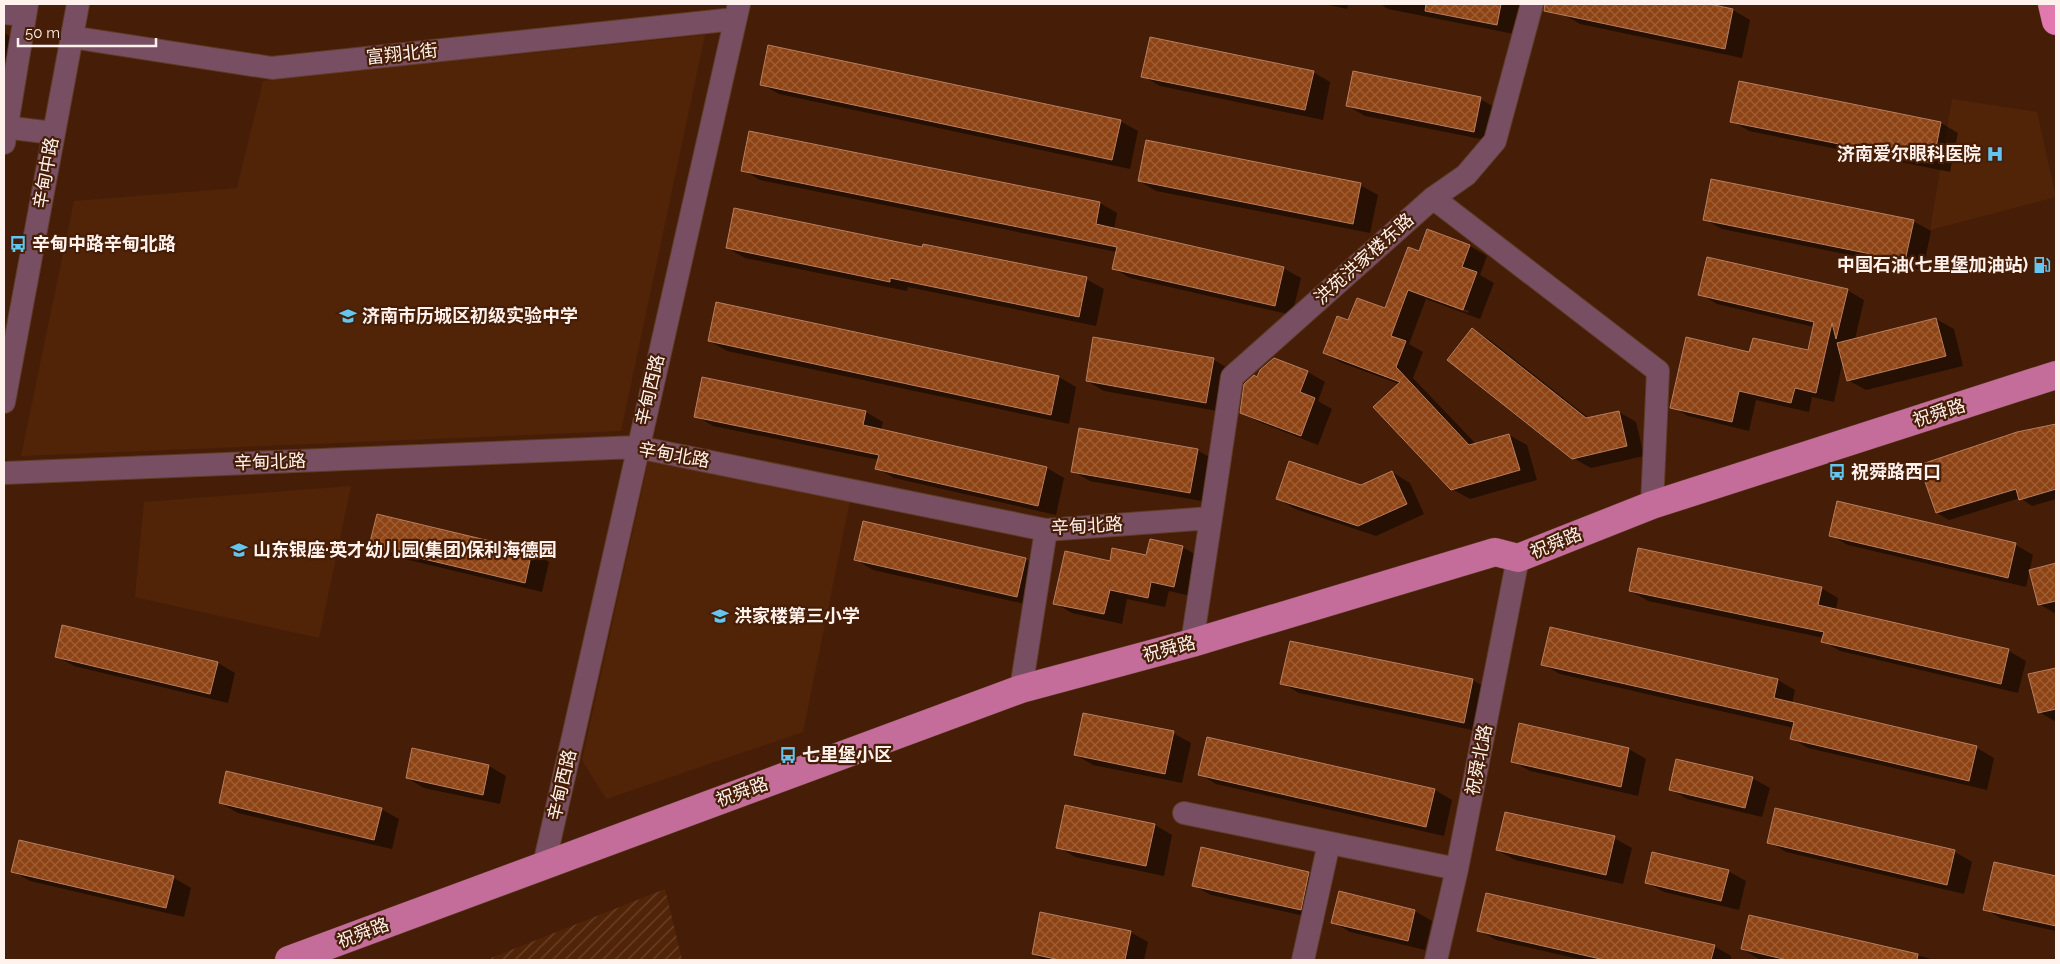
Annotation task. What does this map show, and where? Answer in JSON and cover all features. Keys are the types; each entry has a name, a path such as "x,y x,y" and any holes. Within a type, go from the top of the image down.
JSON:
{"highway":[{"path":"2052,4 2056,21"}],"main road":[{"name":"祝舜路","path":"289,960 1021,689 1192,643 1495,552 1518,558 1652,505 2056,375"}],"street":[{"name":"辛甸中路","path":"4,402 78,4"},
{"name":"洪苑洪家楼东路","path":"1211,518 1232,377 1433,198 1466,175 1495,141 1532,4"},
{"path":"19,10 5,133 53,133"},
{"name":"富翔北街","path":"71,37 272,68 737,11"},
{"name":"辛甸西路","path":"544,865 737,11"},
{"path":"1433,198 1658,371 1652,505"},
{"name":"辛甸北路","path":"4,473 637,447 1046,530 1211,518"},
{"path":"1192,643 1211,518"},
{"path":"1021,689 1046,530"},
{"name":"祝舜北路","path":"1436,960 1457,869 1518,558"},
{"path":"1184,813 1457,869"},
{"path":"1303,960 1329,844"}],"shaded area":[{"name":"济南市历城区初级实验中学","path":"705,35 621,431 21,456 74,201 237,188 263,81"},
{"name":"济南爱尔眼科医院","path":"1952,99 2037,112 2056,197 1930,230"},
{"name":"洪家楼第三小学","path":"649,458 850,500 803,732 606,799 582,760"},
{"name":"山东银座·英才幼儿园(集团)保利海德园","path":"351,486 319,638 135,597 144,502"},
{"path":"665,889 682,960 491,960 491,958"}],"building":[{"path":"1426,4 1501,4 1497,25 1425,11"},
{"path":"1545,4 1709,4 1733,9 1725,49 1544,11"},
{"path":"1150,37 1314,71 1305,110 1141,77"},
{"path":"768,45 1121,120 1112,160 760,85"},
{"path":"1353,71 1481,97 1474,132 1346,106"},
{"path":"1739,81 1941,122 1933,163 1730,122"},
{"path":"749,131 1100,202 1096,224 1284,267 1275,306 1112,269 1117,247 741,171"},
{"path":"1146,140 1361,183 1353,224 1138,181"},
{"path":"1711,179 1914,220 1905,261 1703,220"},
{"path":"734,208 922,247 923,244 1087,277 1079,317 890,278 890,282 726,248"},
{"path":"1427,229 1470,245 1462,267 1477,272 1463,310 1408,290 1391,336 1406,341 1396,367 1469,445 1509,434 1520,470 1451,490 1373,407 1400,382 1323,353 1337,316 1348,320 1357,298 1385,308 1408,247 1419,251"},
{"path":"1707,257 1848,289 1836,339 1832,323 1816,393 1795,388 1791,403 1739,391 1732,422 1670,408 1686,337 1749,352 1753,338 1808,350 1814,322 1698,295"},
{"path":"716,302 1059,376 1051,415 708,341"},
{"path":"1936,318 1946,356 1847,381 1837,343"},
{"path":"1472,328 1586,418 1619,411 1627,446 1572,459 1447,360"},
{"path":"1093,337 1214,358 1206,403 1086,381"},
{"path":"1274,358 1308,371 1300,392 1315,398 1301,436 1240,413 1244,384 1254,375 1257,377 1260,370"},
{"path":"702,377 866,411 863,425 1047,467 1038,506 875,469 879,455 694,417"},
{"path":"2056,424 2056,489 2019,500 2016,489 1936,513 1919,465 2017,432"},
{"path":"1079,428 1198,449 1190,493 1071,472"},
{"path":"1289,461 1361,485 1392,471 1407,504 1358,526 1276,499"},
{"path":"1837,501 2016,543 2008,578 1829,536"},
{"path":"377,514 532,551 525,583 369,546"},
{"path":"863,521 1026,558 1017,597 854,560"},
{"path":"1150,539 1183,546 1174,587 1151,582 1148,598 1110,590 1104,614 1053,604 1065,551 1110,561 1112,548 1146,555"},
{"path":"1638,548 1822,587 1818,605 2009,649 2001,684 1821,642 1824,632 1629,591"},
{"path":"2056,563 2056,601 2038,605 2029,570"},
{"path":"62,625 218,662 210,694 55,657"},
{"path":"1550,627 1778,679 1774,698 1977,746 1969,781 1790,739 1794,722 1541,665"},
{"path":"1290,641 1473,679 1464,723 1280,684"},
{"path":"2056,668 2056,709 2038,713 2028,674"},
{"path":"1083,713 1174,731 1165,774 1074,755"},
{"path":"1519,723 1629,748 1621,787 1511,762"},
{"path":"1207,737 1435,789 1426,827 1198,775"},
{"path":"412,748 489,765 483,795 406,778"},
{"path":"1676,759 1753,777 1745,808 1669,790"},
{"path":"226,771 382,808 374,840 219,803"},
{"path":"1065,805 1155,824 1146,866 1056,848"},
{"path":"1775,808 1955,850 1947,885 1767,843"},
{"path":"1505,812 1615,836 1606,875 1496,850"},
{"path":"19,840 174,876 166,908 11,872"},
{"path":"1201,847 1309,872 1301,910 1192,886"},
{"path":"1652,852 1729,870 1721,901 1645,883"},
{"path":"1994,862 2056,876 2056,926 1983,910"},
{"path":"1339,891 1415,910 1408,941 1331,923"},
{"path":"1486,893 1715,945 1711,960 1605,960 1477,931"},
{"path":"1040,912 1131,931 1125,960 1060,960 1032,954"},
{"path":"1749,915 1918,954 1917,960 1787,960 1741,949"}],"place":[{"name":"济南爱尔眼科医院","path":"1995,154"},
{"name":"辛甸中路辛甸北路","path":"18,244"},
{"name":"中国石油(七里堡加油站)","path":"2042,265"},
{"name":"济南市历城区初级实验中学","path":"348,316"},
{"name":"祝舜路西口","path":"1837,472"},
{"name":"山东银座·英才幼儿园(集团)保利海德园","path":"239,550"},
{"name":"洪家楼第三小学","path":"720,616"},
{"name":"七里堡小区","path":"788,755"}]}
